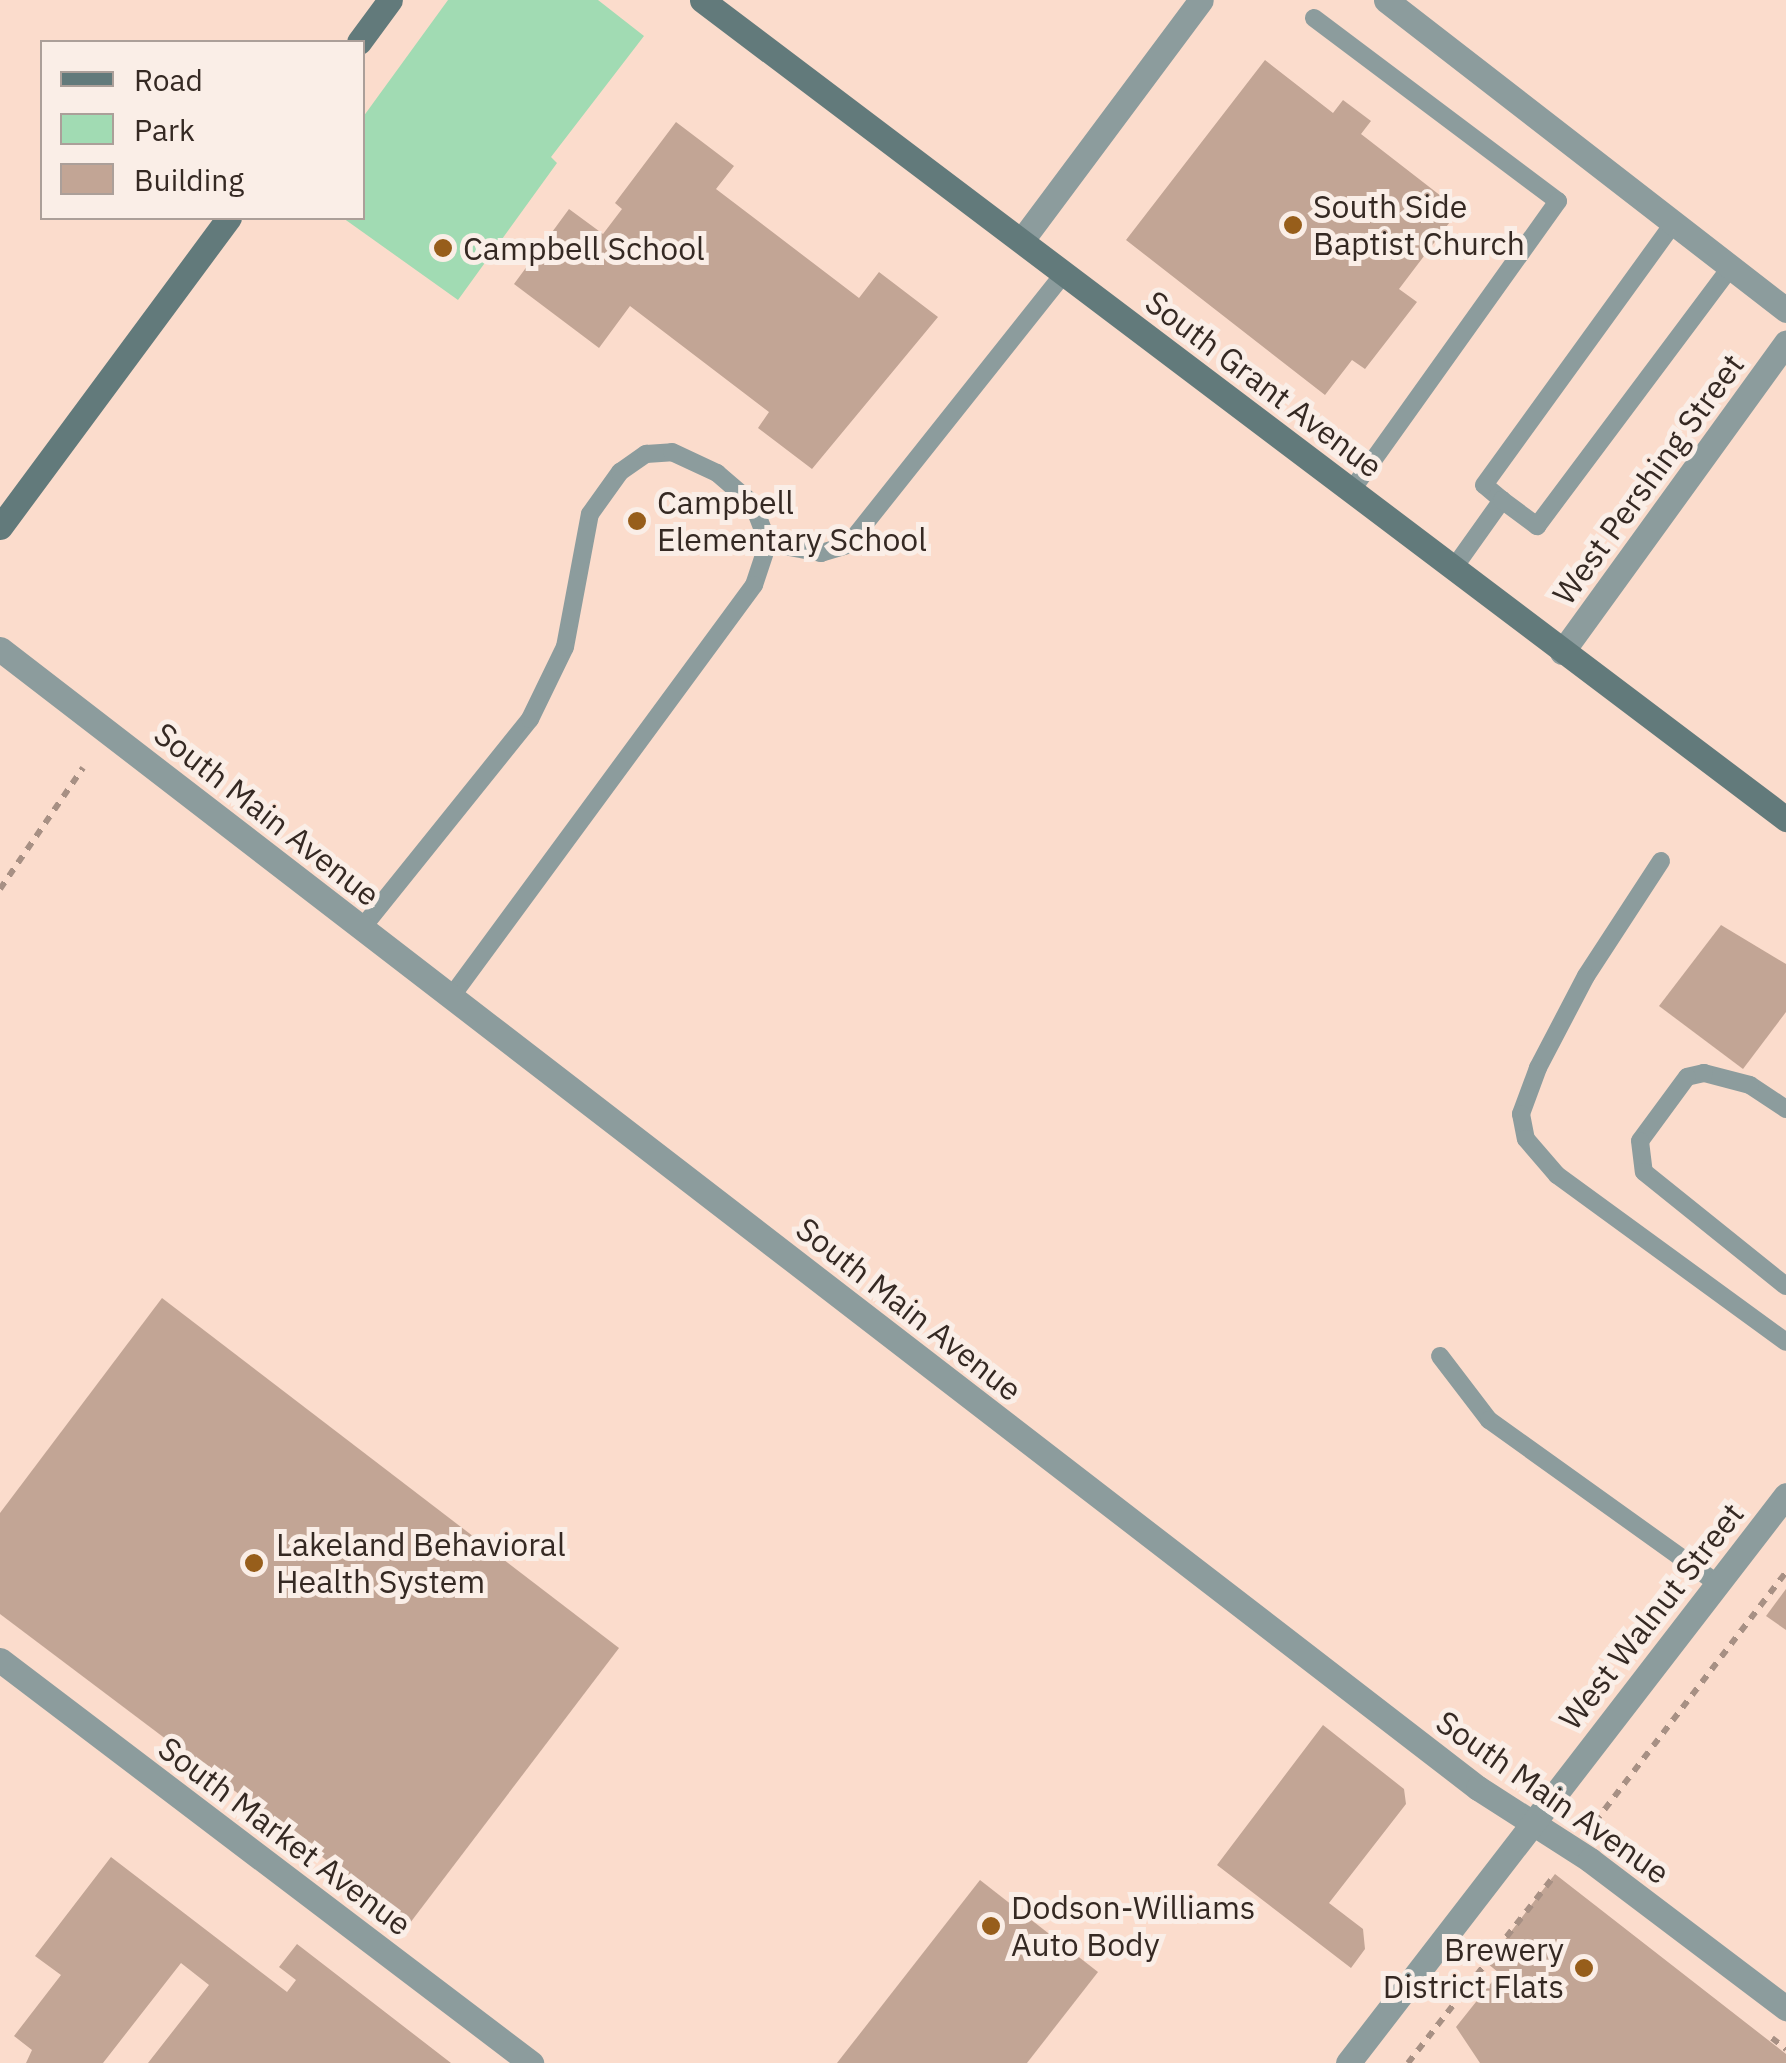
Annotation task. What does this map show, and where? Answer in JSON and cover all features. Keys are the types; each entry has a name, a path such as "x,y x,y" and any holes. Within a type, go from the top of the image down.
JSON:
{"main road":[{"path":"360,40 390,0"},
{"name":"South Grant Avenue","path":"702,0 1786,819"},
{"path":"0,527 228,220"}],"street":[{"path":"1022,240 1202,0"},
{"path":"1386,0 1786,310"},
{"name":"West Pershing Street","path":"1562,652 1786,344"},
{"name":"South Main Avenue","path":"0,650 1478,1788 1535,1822 1786,2008"},
{"name":"West Walnut Street","path":"1348,2063 1786,1495"},
{"name":"South Market Avenue","path":"0,1661 531,2063"}],"lane":[{"path":"1314,18 1558,201 1352,491"},
{"path":"1674,222 1484,485 1502,500 1536,526 1730,266"},
{"path":"768,543 821,552 848,545 1064,273"},
{"path":"362,928 438,837 549,685 565,648 590,514 620,472 646,454 672,452 718,473 753,504 768,543 754,585 450,996"},
{"path":"1452,569 1502,500"},
{"path":"1662,861 1586,976 1538,1068 1521,1114 1526,1139 1557,1175 1786,1342"},
{"path":"1786,1109 1750,1085 1704,1073 1687,1077 1640,1142 1644,1172 1786,1286"},
{"path":"1440,1356 1489,1420 1718,1584"}],"path":[{"path":"0,889 84,768"},
{"path":"1595,1822 1786,1572"},
{"path":"1408,2063 1555,1874"}],"green space":[{"path":"448,0 598,0 644,36 551,157 557,163 458,300 346,220 365,220 365,114"}],"building":[{"name":"South Side Baptist Church","path":"1265,60 1333,113 1343,100 1371,121 1361,134 1459,210 1399,289 1417,302 1365,369 1352,360 1325,395 1126,240"},
{"path":"676,122 734,166 716,189 859,298 879,272 938,317 812,469 758,428 769,412 630,306 599,348 514,284 569,209 603,234 622,209 615,203"},
{"path":"1721,925 1786,964 1786,1012 1743,1069 1659,1006"},
{"name":"Lakeland Behavioral Health System","path":"162,1298 619,1648 410,1923 0,1614 0,1513"},
{"path":"1786,1589 1786,1630 1766,1616"},
{"path":"1323,1725 1404,1789 1406,1804 1329,1903 1363,1929 1365,1949 1351,1968 1217,1865"},
{"path":"111,1857 287,1992 296,1980 279,1967 297,1944 451,2063 148,2063 209,1985 181,1963 103,2063 26,2063 32,2050 14,2036 61,1975 35,1956"},
{"name":"Brewery District Flats","path":"1555,1874 1786,2054 1786,2063 1480,2063 1456,2027 1499,1973 1487,1963"},
{"name":"Dodson-Williams Auto Body","path":"980,1880 1098,1972 1027,2063 837,2063"}],"place":[{"name":"South Side Baptist Church","path":"1293,225"},
{"name":"Campbell School","path":"443,248"},
{"name":"Campbell Elementary School","path":"637,521"},
{"name":"Lakeland Behavioral Health System","path":"254,1563"},
{"name":"Dodson-Williams Auto Body","path":"991,1926"},
{"name":"Brewery District Flats","path":"1584,1968"}]}
